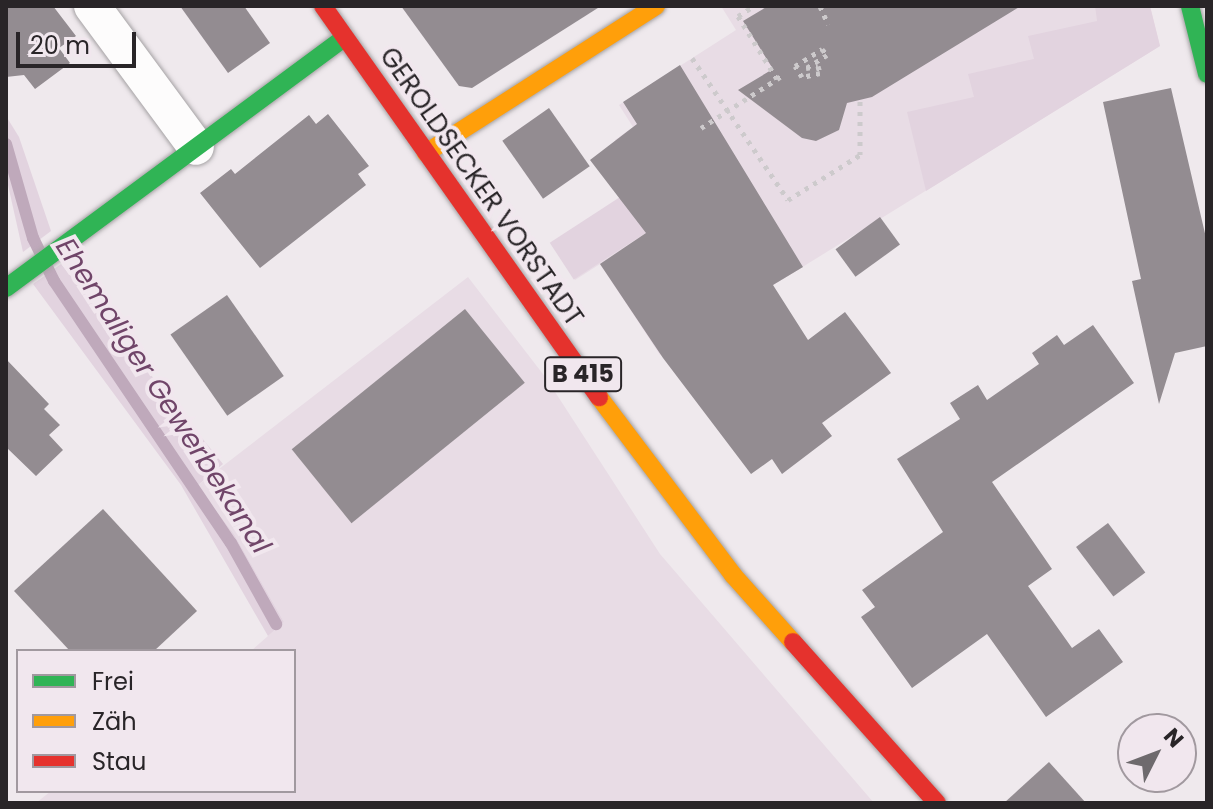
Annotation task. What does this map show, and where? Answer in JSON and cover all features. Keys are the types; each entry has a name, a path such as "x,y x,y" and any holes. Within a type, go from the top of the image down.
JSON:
{"main road":[{"name":"GEROLDSECKER VORSTADT","path":"323,6 534,310 733,575 937,803"},
{"path":"426,153 656,6"},
{"path":"1190,6 1207,74"},
{"path":"6,288 66,238 344,38"}],"street":[{"path":"92,6 196,147"}],"path":[{"path":"754,6 738,16 777,79"},
{"path":"820,6 828,24"},
{"path":"822,49 827,55 806,68 818,66 820,73 802,77 795,66 822,49"},
{"path":"692,58 788,200 860,155 860,100"},
{"path":"701,128 784,74"}],"shaded area":[{"path":"721,6 1150,6 1160,46 660,355 600,264 575,280 551,244 644,182 615,140 633,127 619,105 736,30"},
{"path":"1095,6 1150,6 1160,46 926,191 907,112 974,97 968,74 1034,59 1028,36 1097,21"},
{"path":"6,116 19,137 51,231 23,252 6,176"},
{"path":"637,186 661,223 574,280 550,243"},
{"path":"61,264 223,464 197,486 234,534 284,622 268,636 181,485 33,284"},
{"path":"468,277 546,378 660,554 874,803 36,803 48,793 296,793 296,649 253,649 284,622 234,534 197,486"}],"building":[{"path":"6,6 53,6 76,36 59,48 70,63 35,89 24,75 6,77"},
{"path":"180,6 244,6 270,43 228,73"},
{"path":"401,6 601,6 472,88 459,86"},
{"path":"768,6 1021,6 872,97 847,103 839,130 816,141 802,138 738,90 773,69 743,21"},
{"path":"680,65 803,267 773,285 808,340 845,312 891,373 822,423 832,436 782,474 772,459 751,474 663,358 600,264 646,233 590,160 637,124 623,102"},
{"path":"1171,88 1207,242 1207,346 1175,353 1159,404 1132,281 1141,279 1103,102"},
{"path":"549,108 590,166 543,199 502,141"},
{"path":"328,114 369,166 358,174 366,185 260,268 200,193 231,169 235,174 309,115 316,124"},
{"path":"880,217 900,245 855,277 836,249"},
{"path":"227,295 284,376 227,416 170,335"},
{"path":"465,309 525,383 351,523 292,449"},
{"path":"1093,325 1134,383 992,482 1052,569 1028,586 1072,648 1099,629 1123,662 1046,717 987,634 912,688 861,617 875,607 862,590 943,532 897,459 960,419 950,403 978,385 987,400 1039,364 1032,353 1057,335 1064,345"},
{"path":"6,359 49,404 44,409 60,425 49,435 63,450 36,476 6,447"},
{"path":"103,509 197,611 156,649 68,649 14,591"},
{"path":"1108,523 1145,573 1113,597 1076,547"},
{"path":"1049,762 1086,803 1004,803"}],"waterway":[{"name":"Ehemaliger Gewerbekanal","path":"6,144 33,238 54,281 231,543 276,624"}],"traffic: fast":[{"path":"1190,6 1207,74"},
{"path":"6,288 344,38"}],"traffic: slow":[{"path":"426,153 656,6"},
{"path":"599,397 733,575 793,642"}],"traffic: jam":[{"path":"323,6 599,397"},
{"path":"793,642 937,803"}]}
